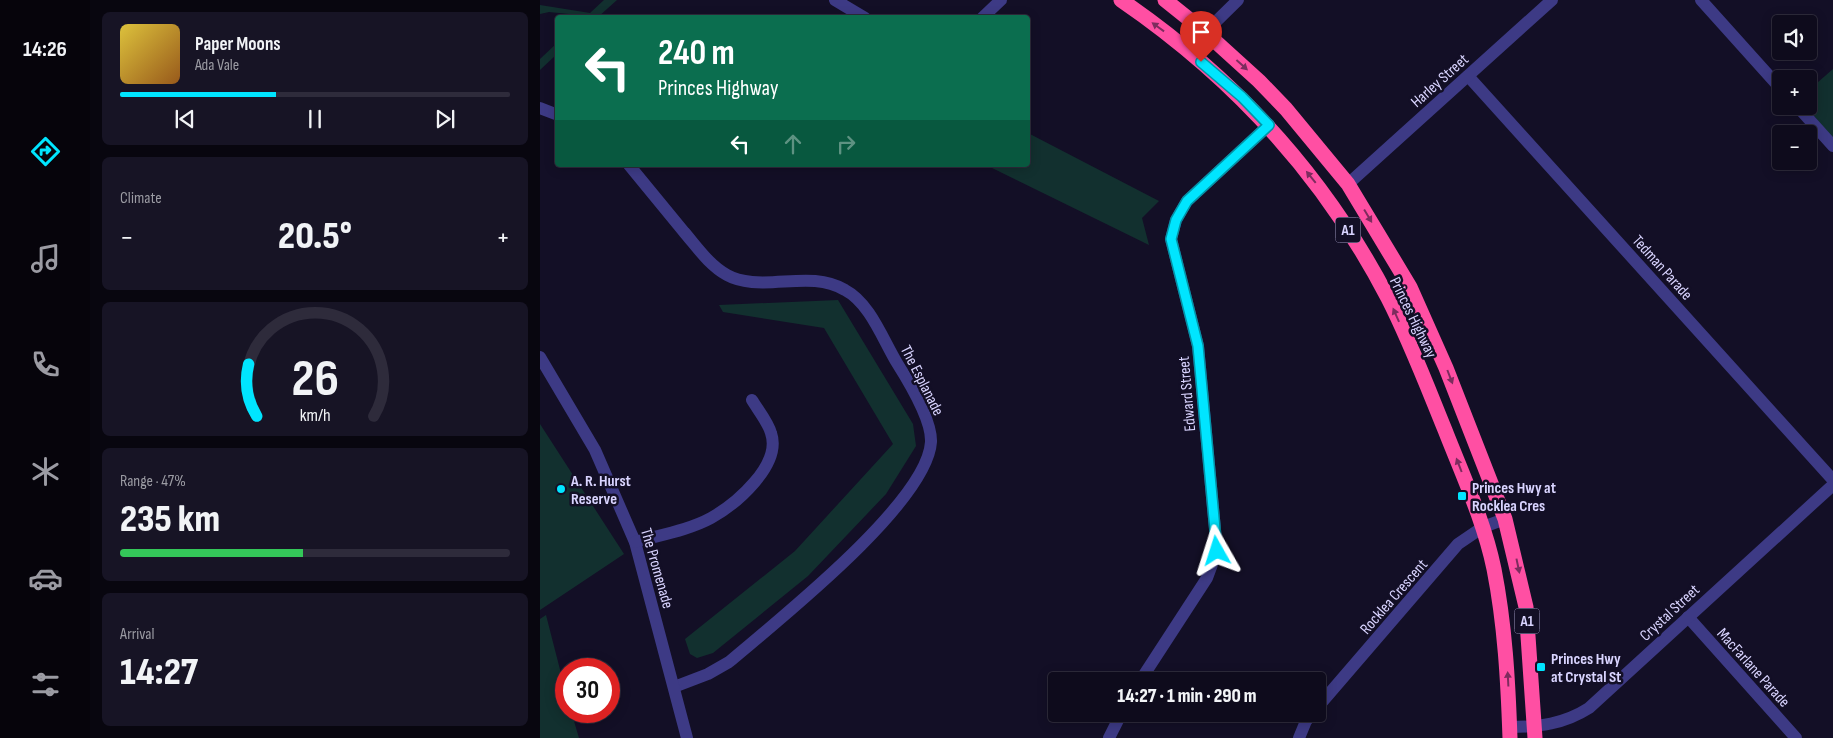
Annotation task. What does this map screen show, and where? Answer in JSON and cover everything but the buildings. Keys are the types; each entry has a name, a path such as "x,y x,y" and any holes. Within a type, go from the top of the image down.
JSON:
{"highway":[{"name":"Princes Highway","path":"1121,0 1187,50 1242,97 1269,125 1316,183 1343,221 1388,298 1426,381 1483,527 1493,567 1502,618 1510,733"},
{"name":"Princes Highway","path":"1165,0 1205,32 1259,80 1286,110 1348,184 1410,287 1446,368 1505,518 1526,607 1535,732"}],"street":[{"path":"835,0 860,15"},
{"path":"985,15 1000,0"},
{"path":"1187,50 1238,0"},
{"name":"Harley Street","path":"1348,184 1552,0"},
{"path":"1701,0 1772,79"},
{"name":"Tedman Parade","path":"1468,76 1833,480"},
{"path":"540,108 555,114"},
{"path":"1805,115 1833,146"},
{"name":"Edward Street","path":"1146,672 1207,578 1217,551 1198,346 1171,239 1173,229 1187,201 1269,125"},
{"name":"The Esplanade","path":"631,167 708,260 726,275 753,282 817,281 844,289 855,297 864,308 899,366 930,430 929,453 923,469 897,506 854,551 729,662 708,674 674,687"},
{"name":"The Promenade","path":"540,358 595,450 635,542 674,687"},
{"path":"635,542 699,523 732,504 764,470 777,449 771,432 752,400"},
{"name":"Crystal Street","path":"1510,733 1535,732 1574,718 1589,708 1833,485"},
{"name":"Rocklea Crescent","path":"1326,697 1458,544 1483,527 1505,518"},
{"name":"MacFarlane Parade","path":"1688,617 1796,738"},
{"path":"674,687 687,738"},
{"path":"1109,738 1117,722"},
{"path":"1299,738 1305,722"}],"green space":[{"path":"604,0 617,0 600,15 549,12 540,14 540,5 590,13"},
{"path":"555,45 555,56 540,70 540,59"},
{"path":"1833,69 1833,139 1813,115 1817,115 1817,83"},
{"path":"1030,134 1159,201 1142,218 1149,245 990,167 1030,167"},
{"path":"838,300 913,424 916,446 886,494 808,576 713,653 697,658 690,654 685,639 795,551 893,444 824,328 723,312 719,305"},
{"name":"A. R. Hurst Reserve","path":"540,424 624,554 540,610"},
{"path":"546,615 557,658 555,658 555,723 575,723 579,738 540,738 540,619"}],"place":[{"name":"A. R. Hurst Reserve","path":"561,489"},
{"name":"Princes Hwy at Rocklea Cres","path":"1462,496"},
{"name":"Princes Hwy at Crystal St","path":"1541,667"}],"route":[{"path":"1201,62 1242,97 1269,125 1187,201 1176,220 1171,239 1198,346 1217,551"}]}
